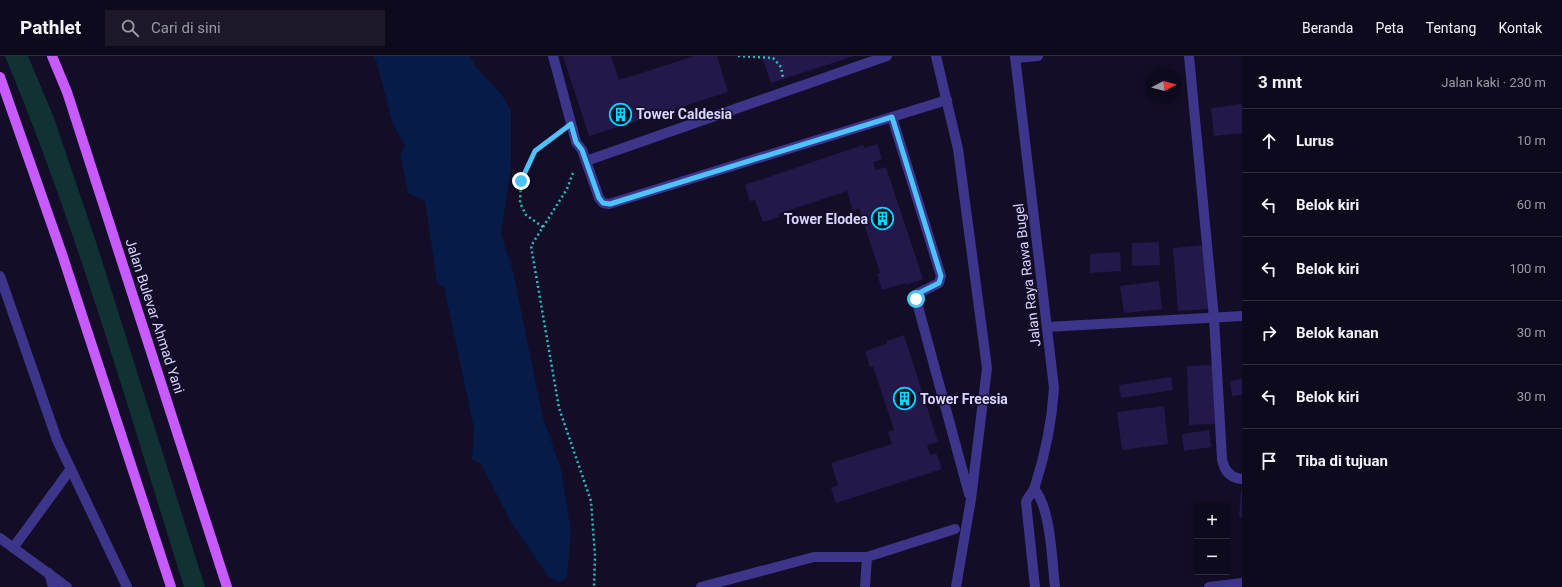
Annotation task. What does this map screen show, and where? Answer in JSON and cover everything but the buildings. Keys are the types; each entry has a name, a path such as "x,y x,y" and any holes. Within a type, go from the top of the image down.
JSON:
{"main road":[{"name":"Jalan Bulevar Ahmad Yani","path":"52,56 70,100 228,587"},
{"path":"0,77 62,254 171,587"}],"street":[{"path":"553,56 576,142 582,150 599,198 603,203 610,204 946,100"},
{"path":"586,161 887,56"},
{"path":"936,56 958,149 987,368 971,499 956,587"},
{"path":"1015,57 1038,56"},
{"path":"1189,56 1214,318 1222,459 1228,473 1235,478 1242,479"},
{"name":"Jalan Raya Rawa Bugel","path":"1015,57 1054,388 1045,446 1034,489 1026,502 1035,587"},
{"path":"892,117 941,276 939,283 917,294 916,299 971,499"},
{"path":"0,276 57,440 127,587"},
{"path":"1047,327 1242,316"},
{"path":"13,548 70,470"},
{"path":"1034,489 1042,500 1045,512 1055,587"},
{"path":"701,587 814,557 867,557 955,528"},
{"path":"0,538 67,587"},
{"path":"865,587 867,557"},
{"path":"49,573 53,587"},
{"path":"1209,587 1242,583"}],"path":[{"path":"738,56 773,58 781,67 786,90"},
{"path":"543,227 526,215 520,203 521,181 535,151 571,124"},
{"path":"582,150 567,189 531,246 559,408 591,501 595,556 594,587"}],"green space":[{"path":"5,56 28,56 54,118 97,245 205,587 184,587 79,253 31,121"}],"water":[{"path":"373,56 470,56 477,68 502,95 511,111 511,166 501,234 513,271 542,414 561,470 571,531 567,578 558,582 548,576 511,522 481,464 472,459 474,428 444,287 437,283 425,201 408,193 400,154 405,146 393,124 376,60"}],"place":[{"name":"Tower Caldesia","path":"620,114"},
{"name":"Tower Elodea","path":"883,219"},
{"name":"Tower Freesia","path":"904,399"}],"route":[{"path":"521,181 535,151 571,124 576,142 582,150 599,198 603,203 610,204 892,117 938,261 941,276 939,283 917,294 916,299"}]}
